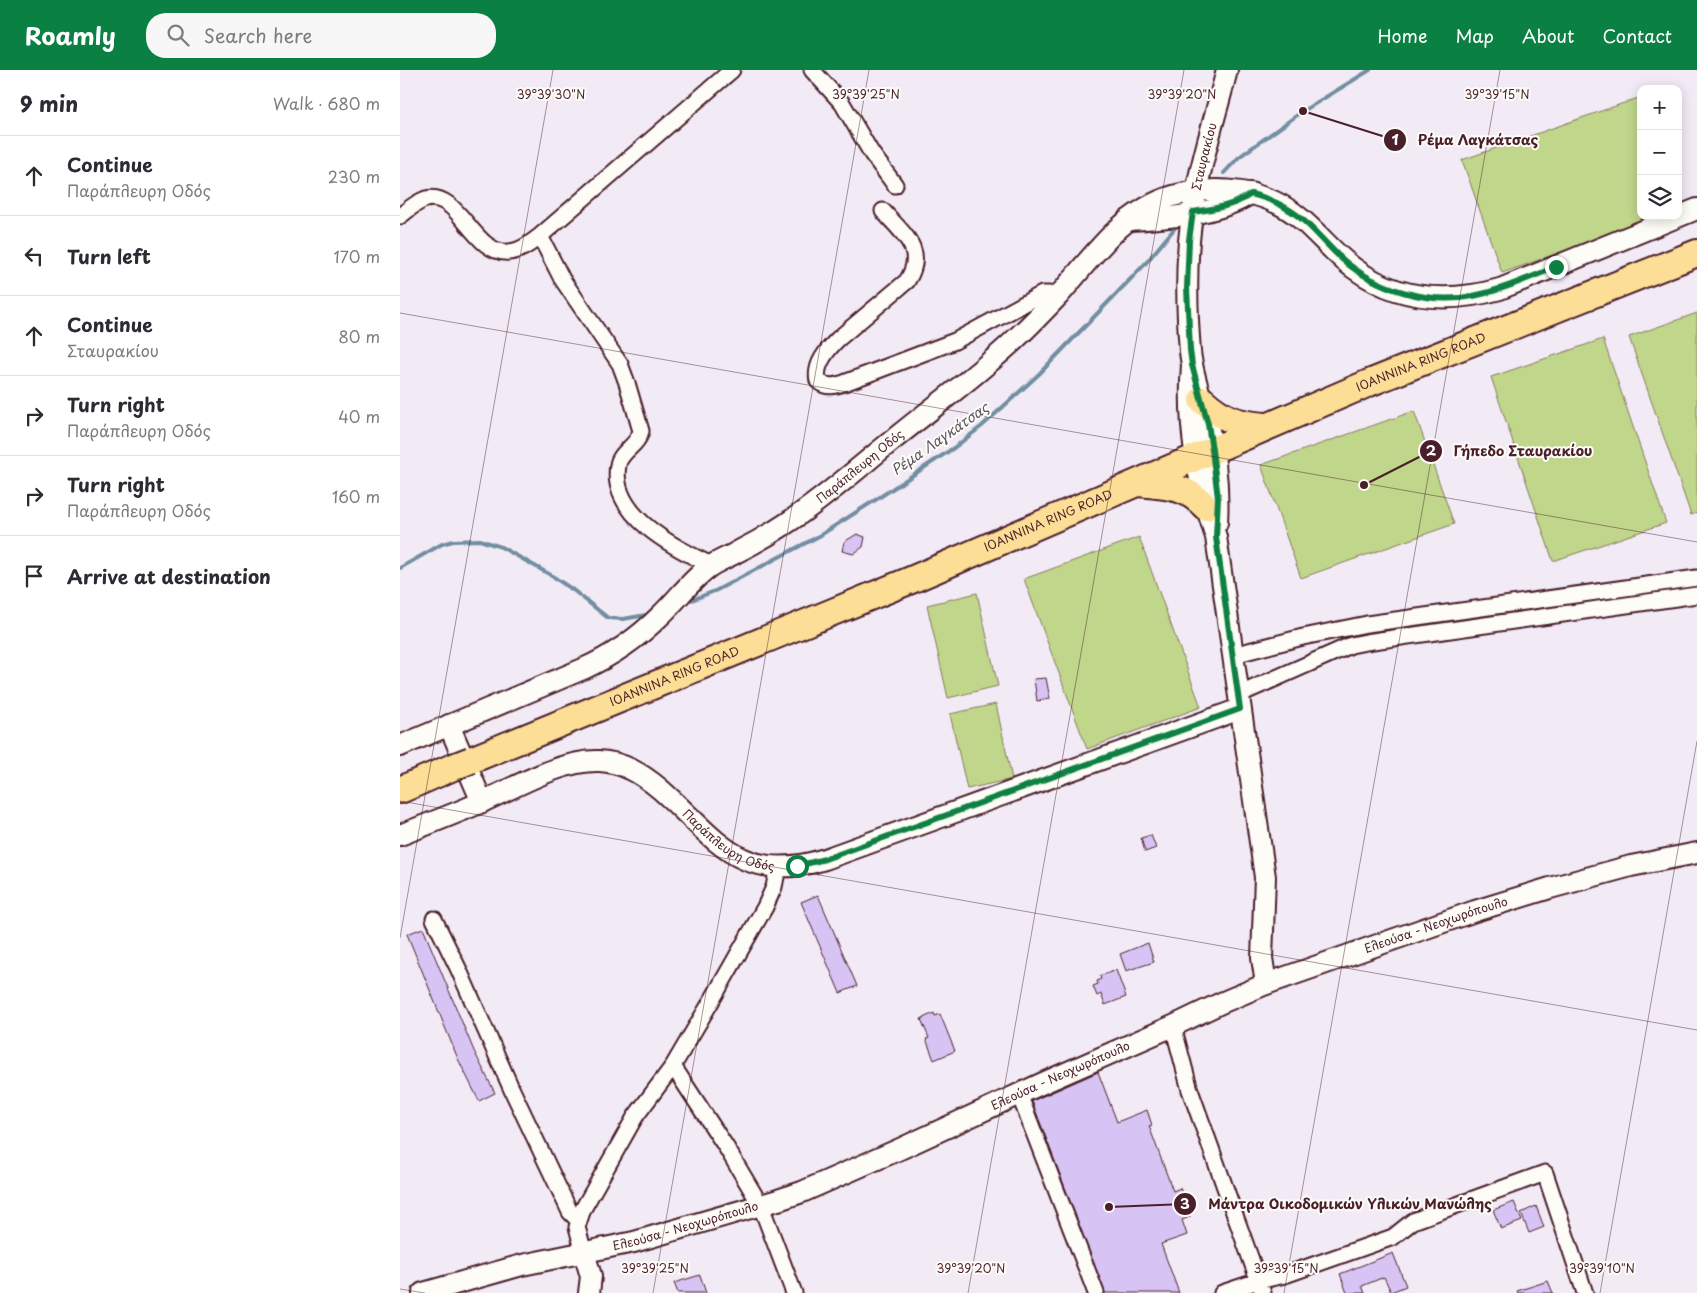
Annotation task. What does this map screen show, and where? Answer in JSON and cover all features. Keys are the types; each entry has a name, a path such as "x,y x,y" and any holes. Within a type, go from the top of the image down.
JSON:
{"highway":[{"name":"IOANNINA RING ROAD","path":"400,790 892,587 1138,483 1265,426 1472,341 1697,253"},
{"path":"1202,400 1225,418 1237,422 1265,426"},
{"path":"1138,483 1179,488 1197,498 1206,507"}],"street":[{"path":"400,216 426,199 436,199 449,205 486,245 494,250 514,251 540,236 732,70"},
{"path":"812,70 842,103 872,154 895,185"},
{"name":"Σταυρακίου","path":"1192,365 1187,288 1189,240 1208,139 1228,70"},
{"name":"Παράπλευρη Οδός","path":"400,746 601,661 634,639 650,627 711,566 763,538 806,510 993,360 1035,320 1128,220 1156,201 1197,190 1219,189 1268,199 1295,213 1343,260 1367,277 1403,292 1442,298 1472,296 1500,289 1697,210"},
{"path":"1128,220 1160,218 1227,205 1251,194"},
{"path":"883,211 912,245 916,261 914,271 907,281 838,339 828,350 820,362 817,375 818,381 822,385 832,386 844,383 948,344 1042,294 1057,297"},
{"path":"540,236 556,268 620,364 627,383 641,431 637,441 622,456 618,463 617,480 622,494 635,514 654,534 711,566"},
{"path":"1192,365 1202,400 1206,507 1216,537 1265,877 1262,958 1266,984"},
{"path":"1192,365 1190,407 1218,498 1216,537"},
{"path":"1233,655 1303,637 1367,624 1697,578"},
{"path":"1239,702 1351,645 1697,595"},
{"name":"Παράπλευρη Οδός","path":"400,835 565,767 581,762 608,762 632,769 642,775 731,854 750,862 778,867 797,866 825,859 1239,702"},
{"path":"449,725 482,802"},
{"name":"Ελεούσα - Νεοχωρόπουλο","path":"423,1293 498,1270 634,1242 761,1206 802,1192 1266,984 1475,911 1542,890 1608,871 1697,853"},
{"path":"589,1293 591,1276 577,1227 578,1220 635,1117 672,1066 765,907 774,887 778,867"},
{"path":"434,919 570,1212 578,1220"},
{"path":"1173,1026 1190,1090 1261,1287"},
{"path":"672,1066 726,1147 761,1206 794,1293"},
{"path":"1019,1094 1096,1293"},
{"path":"1222,1293 1261,1287 1284,1275 1393,1237 1413,1222 1545,1173 1586,1293"}],"green space":[{"path":"1637,98 1637,220 1651,220 1502,273 1462,160"},
{"path":"1697,313 1697,513 1691,515 1629,337"},
{"path":"1603,339 1666,523 1553,561 1491,377"},
{"path":"1414,411 1454,524 1301,578 1261,465"},
{"path":"1139,537 1201,707 1087,749 1024,579"},
{"path":"977,593 998,686 948,698 927,605"},
{"path":"996,704 1012,779 967,789 950,714"}],"building":[{"path":"857,534 865,537 863,547 853,554 842,551 844,542"},
{"path":"1046,678 1050,699 1037,701 1034,679"},
{"path":"1151,835 1156,848 1145,852 1141,838"},
{"path":"818,895 857,986 840,993 801,902"},
{"path":"423,928 474,1051 495,1093 479,1101 458,1059 407,934"},
{"path":"1148,943 1154,962 1126,971 1120,954"},
{"path":"1116,970 1126,997 1105,1005 1101,994 1097,996 1093,986 1098,984 1097,981 1101,979 1100,976"},
{"path":"934,1013 935,1016 940,1014 955,1051 934,1060 926,1039 929,1038 921,1019"},
{"path":"1098,1072 1117,1122 1147,1110 1152,1125 1149,1126 1173,1191 1180,1188 1190,1217 1182,1220 1187,1235 1161,1244 1179,1293 1105,1293 1032,1101"},
{"path":"1514,1202 1522,1221 1501,1229 1493,1210"},
{"path":"1536,1206 1544,1227 1529,1233 1521,1213"},
{"path":"1393,1253 1406,1286 1391,1292 1384,1277 1362,1286 1365,1293 1347,1293 1340,1274"},
{"path":"700,1275 706,1293 678,1293 674,1283"},
{"path":"1548,1281 1553,1293 1518,1293 1517,1291"}],"waterway":[{"name":"Ρέμα Λαγκάτσας","path":"1224,173 1239,157 1303,111 1370,70"},
{"name":"Ρέμα Λαγκάτσας","path":"692,600 717,590 819,536 955,447 982,426 1039,374 1145,264 1179,223"},
{"name":"Ρέμα Λαγκάτσας","path":"400,568 442,544 453,541 480,540 501,547 549,574 573,590 608,618 623,619 646,615"}],"place":[{"name":"Ρέμα Λαγκάτσας","path":"1303,111"},
{"name":"Γήπεδο Σταυρακίου","path":"1364,485"},
{"name":"Μάντρα Οικοδομικών Υλικών Μανώλης","path":"1109,1207"}],"route":[{"path":"797,866 825,859 1240,709 1216,537 1218,498 1212,450 1208,424 1192,365 1190,350 1187,288 1189,240 1193,212 1227,205 1251,194 1268,199 1295,213 1354,269 1383,285 1410,294 1442,298 1472,296 1500,289 1556,267"}]}
